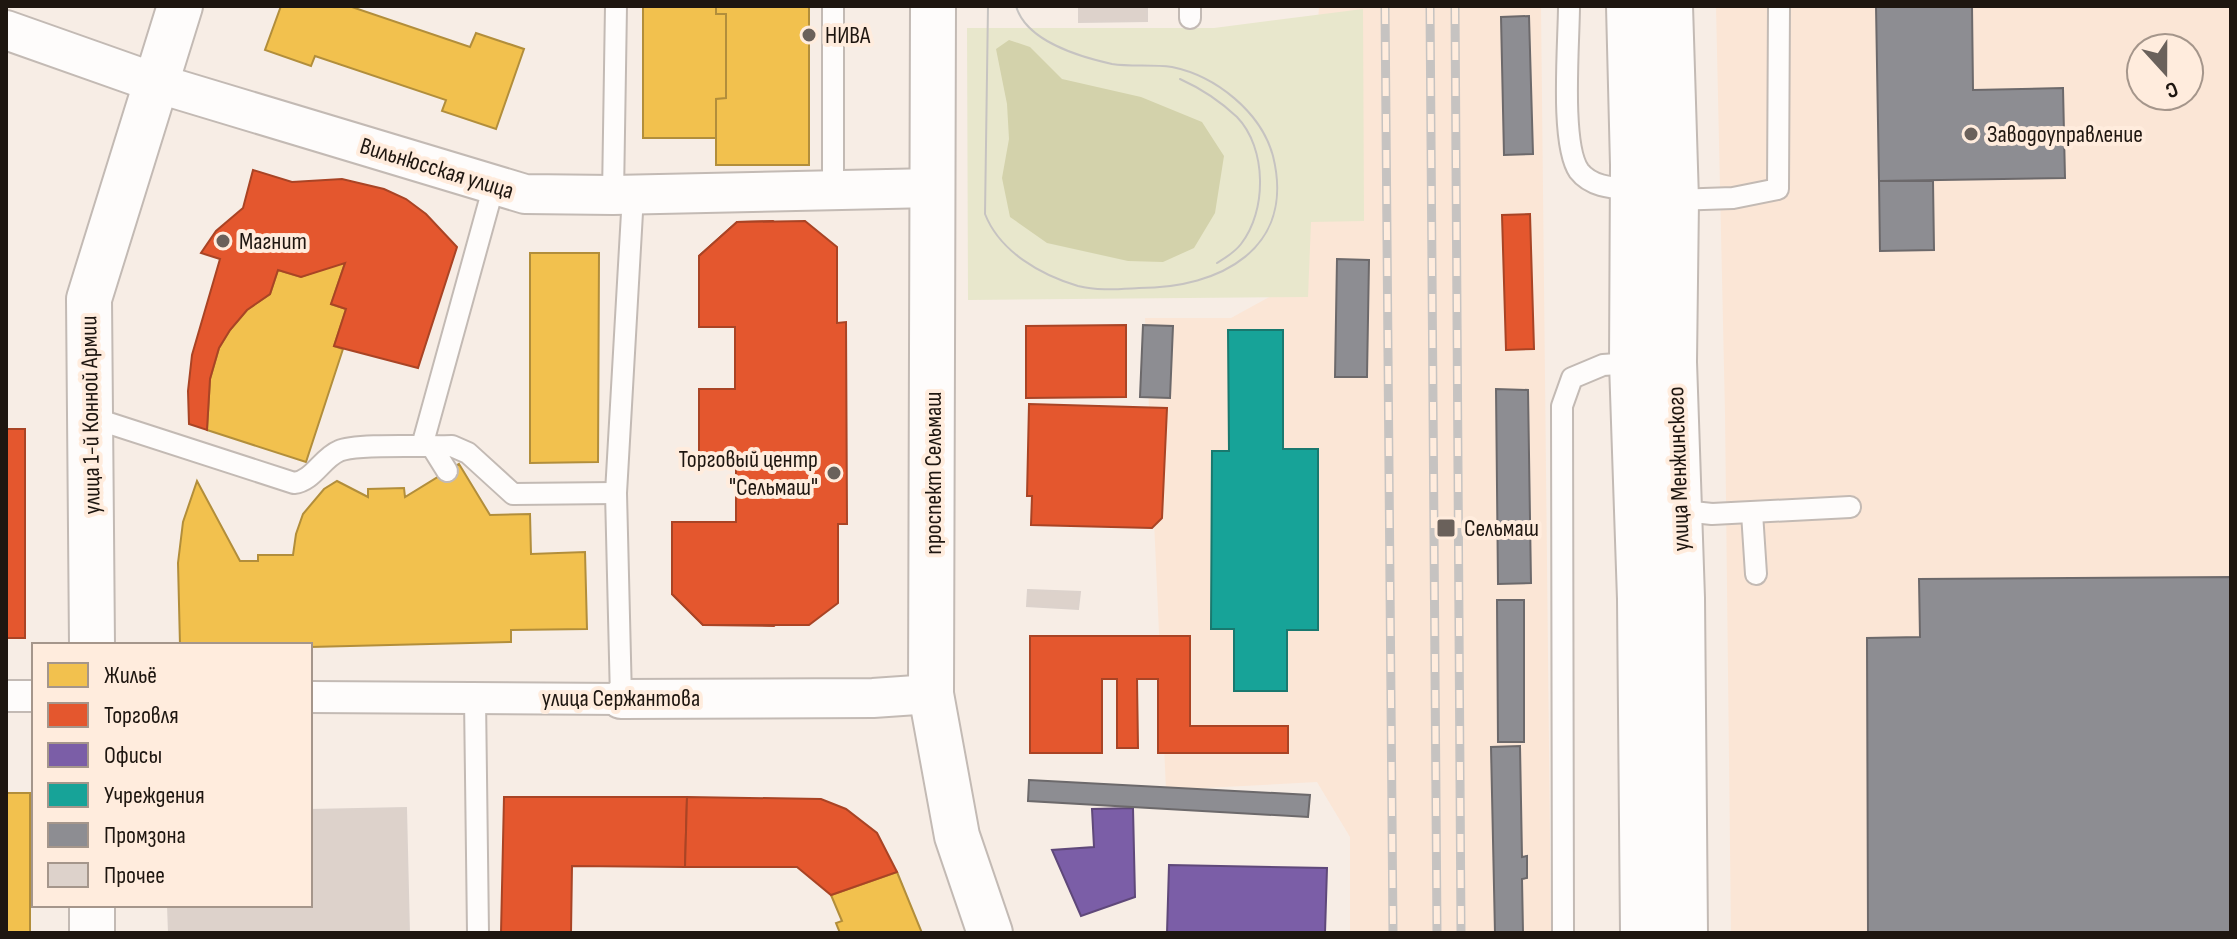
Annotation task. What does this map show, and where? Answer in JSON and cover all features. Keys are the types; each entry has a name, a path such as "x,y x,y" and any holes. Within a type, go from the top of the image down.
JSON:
{"main road":[{"name":"улица 1-й Конной Армии","path":"92,643 89,299 180,6"},
{"name":"проспект Сельмаш","path":"933,6 931,694 957,836 990,933"},
{"name":"улица Менжинского","path":"1629,6 1674,362 1659,510 1643,933"},
{"name":"улица Менжинского","path":"1670,6 1655,195 1632,363 1659,510 1685,933"},
{"path":"92,907 92,933"}],"street":[{"name":"Вильнюсская улица","path":"6,30 156,83 525,194 623,195 933,188"},
{"name":"улица Сержантова","path":"312,697 873,698 931,694"},
{"path":"6,696 32,696"}],"lane":[{"path":"616,6 623,195 616,493 621,699"},
{"path":"833,6 833,190"},
{"path":"1569,6 1568,141 1579,171 1600,186 1655,195 1733,198 1778,189 1779,6"},
{"path":"427,446 494,185"},
{"path":"1563,933 1562,406 1572,378 1603,365 1632,363"},
{"path":"90,417 294,483 304,480 339,451 427,446 461,448 513,494 616,493"},
{"path":"427,446 447,471"},
{"path":"1659,510 1712,514 1850,507"},
{"path":"1752,513 1756,574"},
{"path":"475,698 478,933"}],"shaded area":[{"path":"1319,6 1541,6 1551,933 1350,933 1350,837 1317,782 1166,790 1145,318 1231,318 1302,279"},
{"path":"1716,6 2231,6 2231,933 1731,933 1725,413"}],"green space":[{"path":"1363,9 1364,221 1311,222 1308,297 968,300 967,28 1214,28"},
{"path":"1009,40 1030,47 1062,79 1141,97 1202,122 1224,156 1215,213 1194,248 1163,262 1128,261 1047,243 1010,217 1002,178 1009,139 1007,104 996,49"}],"building: Жильё":[{"path":"281,6 349,6 470,47 476,33 524,49 496,129 442,111 446,100 315,56 311,66 265,50"},
{"path":"643,6 809,6 809,165 716,165 716,138 643,138"},
{"path":"643,6 716,6 716,14 726,14 726,98 716,99 716,138 643,138"},
{"path":"530,253 599,253 598,462 530,463"},
{"path":"345,263 331,304 346,309 334,346 343,349 306,462 207,430 210,379 219,348 247,310 270,294 278,270 301,277"},
{"path":"459,464 490,515 530,514 531,554 585,552 587,629 511,630 511,642 312,647 312,643 180,643 178,563 183,522 197,481 240,561 258,561 258,555 293,555 303,514 324,489 337,481 368,497 368,489 404,488 405,497"},
{"path":"6,793 30,793 30,933 6,933"},
{"path":"897,872 922,933 840,933 836,923 842,921 831,895"}],"building: Торговля":[{"path":"253,170 292,182 342,179 384,189 406,199 426,214 457,247 418,368 334,346 346,309 331,304 345,263 301,277 278,270 270,294 247,310 219,348 210,379 207,430 189,424 188,391 192,355 220,259 201,253 216,231 243,208"},
{"path":"1530,214 1534,349 1506,350 1502,215"},
{"path":"773,221 807,254 807,330 789,344 789,374 807,387 807,462 790,478 790,504 807,517 807,595 774,626 703,625 672,594 672,522 736,522 736,460 699,460 699,389 735,389 735,327 699,327 699,256 737,222"},
{"path":"805,221 837,247 837,323 846,322 847,524 838,524 838,603 809,625 703,625 672,594 672,522 736,522 736,460 699,460 699,389 735,389 735,327 699,327 699,256 737,222"},
{"path":"1126,325 1126,397 1026,398 1026,326"},
{"path":"1029,404 1167,408 1162,518 1152,528 1031,525 1032,496 1027,496"},
{"path":"6,429 25,429 25,638 6,638"},
{"path":"1030,636 1190,636 1190,726 1288,726 1288,753 1158,753 1158,679 1137,679 1138,748 1117,748 1117,679 1102,679 1102,753 1030,753"},
{"path":"504,797 687,797 685,867 572,866 571,933 501,933"},
{"path":"687,797 821,799 846,809 877,833 897,872 831,895 797,867 685,867"}],"building: Офисы":[{"path":"1133,808 1135,897 1081,916 1052,850 1094,847 1092,809"},
{"path":"1169,865 1327,868 1325,933 1167,933"}],"building: Учреждения":[{"path":"1228,330 1283,330 1283,449 1318,449 1318,630 1287,630 1287,691 1234,691 1234,629 1211,629 1212,451 1229,451"}],"building: Промзона":[{"name":"Заводоуправление","path":"1876,6 1972,6 1973,90 2063,88 2065,178 1879,181"},
{"path":"1529,16 1533,154 1504,155 1501,17"},
{"path":"1879,181 1933,181 1934,250 1880,251"},
{"path":"1337,259 1369,260 1367,377 1335,377"},
{"path":"1143,325 1173,326 1170,398 1140,397"},
{"path":"1496,389 1528,390 1531,583 1498,584"},
{"path":"2231,577 2231,933 1868,933 1867,638 1920,637 1919,579"},
{"path":"1497,600 1524,600 1524,742 1498,742"},
{"path":"1520,746 1522,857 1527,856 1527,878 1522,879 1523,933 1495,933 1491,747"},
{"path":"1029,780 1310,795 1308,817 1028,801"}],"building: Прочее":[{"path":"1079,6 1147,6 1147,21 1079,22"},
{"path":"1028,590 1080,592 1078,609 1027,606"},
{"path":"406,808 409,933 169,933 168,907 312,907 312,810"}],"tram line":[{"path":"988,6 985,214 1011,251 1050,275 1078,286 1101,289 1169,286 1197,280 1223,271 1245,257 1262,239 1273,216 1277,188 1273,156 1267,140 1247,111 1220,88 1188,72 1164,66 1112,64 1056,46 1031,29 1016,6"},
{"path":"1180,79 1210,96 1237,117 1247,130 1258,162 1259,197 1250,230 1238,247 1217,263"}],"railway":[{"path":"1385,6 1393,933"},
{"path":"1430,6 1437,933"},
{"path":"1455,6 1461,933"}],"place":[{"name":"НИВА","path":"809,35"},
{"name":"Заводоуправление","path":"1971,134"},
{"name":"Магнит","path":"223,241"},
{"name":"Торговый центр \"Сельмаш\"","path":"834,473"},
{"name":"Сельмаш","path":"1446,528"}]}
